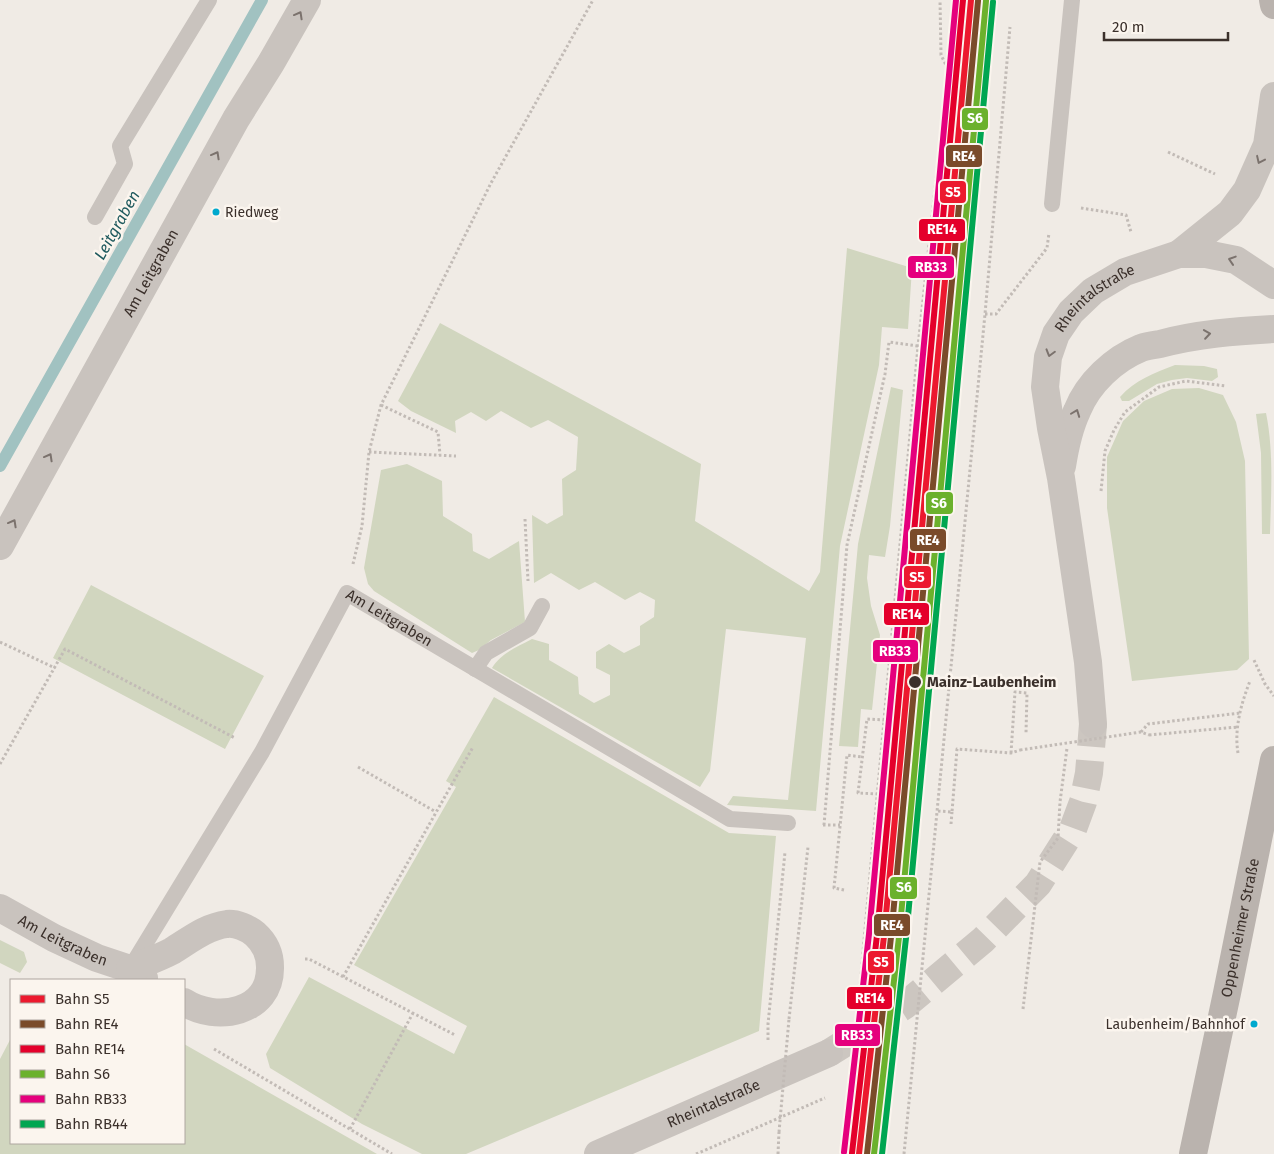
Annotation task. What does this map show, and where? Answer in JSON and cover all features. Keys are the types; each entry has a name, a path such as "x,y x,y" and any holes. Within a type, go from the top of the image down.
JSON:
{"main road":[{"path":"1273,0 1274,5"},
{"name":"Oppenheimer Straße","path":"1193,1154 1228,993 1274,760"}],"street":[{"name":"Am Leitgraben","path":"0,546 236,119 307,0"},
{"path":"1179,254 1230,213 1247,190 1267,145 1274,96"},
{"name":"Rheintalstraße","path":"1093,724 1088,662 1061,478 1050,428 1045,387 1048,357 1056,334 1071,312 1093,291 1125,272 1179,254 1206,254 1236,260 1274,285"},
{"name":"Rheintalstraße","path":"1061,478 1066,444 1077,410 1090,388 1106,370 1122,358 1142,348 1177,339 1224,332 1274,329"},
{"name":"Am Leitgraben","path":"0,908 54,938 97,958 139,974"},
{"path":"139,974 210,927 230,924 250,929 264,943 270,961 270,977 267,989 257,1001 228,1013 208,1012 185,1002"},
{"name":"Rheintalstraße","path":"598,1154 829,1053"}],"lane":[{"path":"95,217 125,164 120,146 209,0"},
{"path":"1052,204 1072,0"},
{"name":"Am Leitgraben","path":"139,974 262,752 347,593 730,819 788,823"},
{"path":"475,669 486,653 530,628 542,606"}],"path":[{"path":"347,593 362,526 369,452 381,405 492,183 593,0"},
{"path":"855,1037 918,346 948,69 942,55 940,0"},
{"path":"904,1154 985,314 1010,27"},
{"path":"1168,152 1215,174"},
{"path":"985,314 996,314 1047,248 1052,204 1126,215 1133,236"},
{"path":"824,825 847,546 885,374 889,342 918,346"},
{"path":"1105,451 1114,430 1125,412 1159,387 1186,381 1226,386"},
{"path":"381,405 438,432 440,455"},
{"path":"369,452 456,456"},
{"path":"525,519 530,628"},
{"path":"0,642 54,668"},
{"path":"0,764 66,649 262,752"},
{"path":"1254,660 1265,684 1274,696"},
{"path":"951,824 957,749 1011,752 1141,732 1149,735 1238,727 1241,702 1250,681"},
{"path":"1011,752 1015,692 1027,693 1026,733"},
{"path":"1141,732 1148,724 1240,713"},
{"path":"878,794 858,793 867,719 884,720"},
{"path":"343,977 473,747"},
{"path":"844,890 834,888 847,755 862,757"},
{"path":"1023,1009 1040,862 1058,838 1060,802 1066,757"},
{"path":"358,767 436,812"},
{"path":"938,811 952,812"},
{"path":"768,1046 768,1024 788,823"},
{"path":"817,824 840,825"},
{"path":"778,1154 788,1019 808,844"},
{"path":"270,961 309,959 456,1035"},
{"path":"350,1129 413,1013"},
{"path":"249,1069 392,1154"},
{"path":"844,1154 851,1076"},
{"path":"696,1154 825,1098"}],"green space":[{"path":"847,248 912,268 908,329 882,327 879,365 840,546 816,811 727,805 733,796 788,800 806,638 726,629 710,771 700,787 492,668 505,654 532,639 549,644 549,660 578,677 579,694 594,703 610,695 610,675 596,668 596,652 609,644 624,653 640,645 640,626 654,617 655,600 640,592 625,600 595,582 579,590 551,573 534,583 532,515 547,524 563,515 562,479 576,470 578,437 548,420 531,428 501,411 486,421 471,412 455,421 456,433 411,411 398,401 440,323 701,464 695,521 809,591 820,572"},
{"path":"1175,365 1204,366 1217,369 1218,377 1212,381 1187,378 1172,380 1157,384 1129,401 1122,401 1120,397 1138,382"},
{"path":"891,387 903,390 890,526 885,557 869,555 867,578 871,606 880,635 872,710 861,709 858,747 839,746 858,544"},
{"path":"1199,388 1223,395 1236,422 1245,461 1249,659 1237,670 1132,681 1107,508 1107,457 1123,421 1144,401 1172,389"},
{"path":"1266,413 1271,458 1270,534 1262,534 1261,453 1256,414"},
{"path":"407,464 442,481 443,516 472,534 473,551 489,559 519,541 525,622 491,640 472,653 374,591 368,584 364,568 381,470"},
{"path":"91,585 264,676 225,749 53,658"},
{"path":"494,697 729,833 776,836 759,1031 466,1154 422,1154 362,1124 270,1068 266,1054 309,977 454,1054 467,1026 354,965 456,787 446,781"},
{"path":"0,940 24,952 27,962 20,973 0,963"},
{"path":"10,1040 10,1144 185,1144 185,1045 377,1154 0,1154 0,1059"}],"waterway":[{"name":"Leitgraben","path":"0,466 262,0"}],"tunnel":[{"path":"829,1053 904,1006 983,940 1038,884 1073,829 1083,802 1089,773 1093,724"}],"rail line":[{"name":"RB33","path":"844,1152 869,934 956,0"},
{"name":"RE14","path":"852,1153 877,935 963,0"},
{"name":"S5","path":"859,1154 884,936 971,0"},
{"name":"RE4","path":"867,1154 891,937 978,1"},
{"name":"S6","path":"874,1154 899,937 986,1"},
{"name":"RB44","path":"882,1154 906,938 993,2"}],"place":[{"name":"Riedweg","path":"216,212"},
{"name":"Mainz-Laubenheim","path":"915,682"},
{"name":"Laubenheim/Bahnhof","path":"1254,1024"}]}
